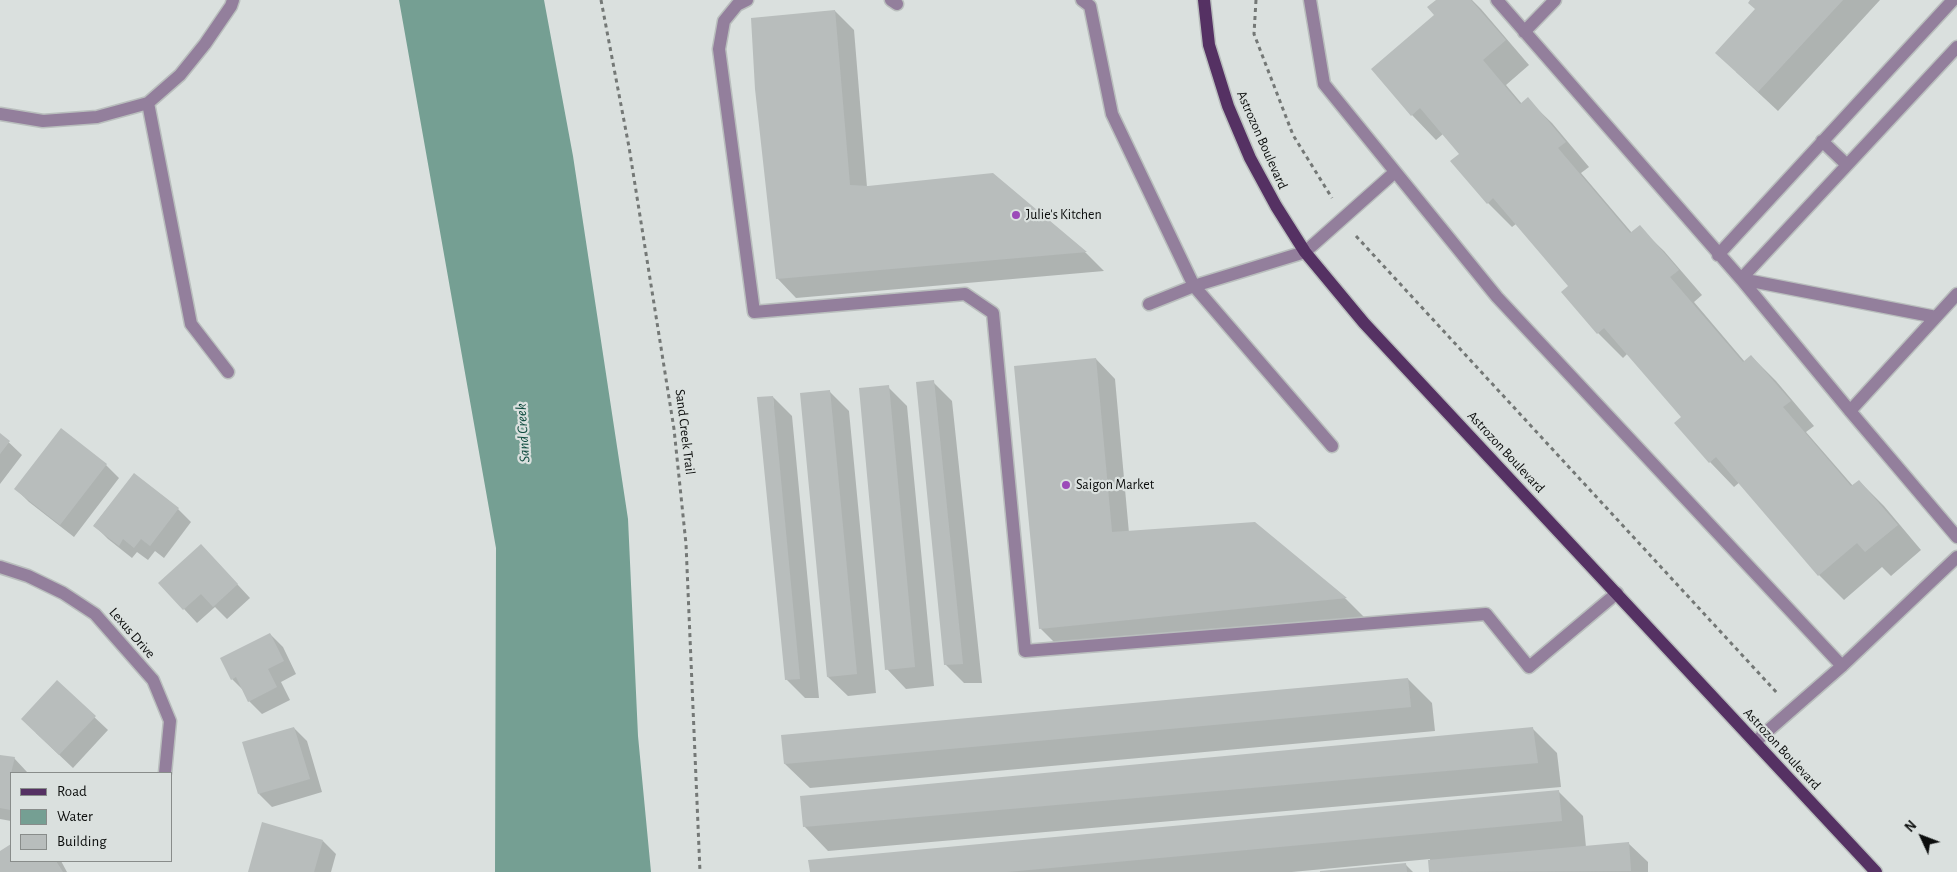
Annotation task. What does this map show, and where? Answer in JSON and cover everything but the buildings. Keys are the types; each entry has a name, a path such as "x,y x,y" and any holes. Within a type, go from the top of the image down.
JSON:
{"main road":[{"name":"Astrozon Boulevard","path":"1204,0 1209,44 1228,106 1250,158 1276,206 1305,252 1364,323 1876,872"}],"street":[{"path":"0,114 43,121 61,120 97,117 148,103 180,75 210,36 231,6 233,0"},
{"path":"748,0 737,5 724,21 720,49 754,312 965,294 993,313 1025,651 1486,614 1529,667 1617,593"},
{"path":"1082,0 1090,6 1112,114 1194,286 1332,446"},
{"path":"1310,0 1324,84 1497,297 1842,666"},
{"path":"1497,0 1718,255 1741,279 1957,537"},
{"path":"1524,32 1555,0"},
{"path":"1718,255 1953,0"},
{"path":"1741,279 1957,47"},
{"path":"148,103 191,324 228,372"},
{"path":"1822,142 1847,165"},
{"path":"1149,304 1194,286 1305,252 1395,172"},
{"path":"1741,279 1936,317"},
{"path":"1850,411 1957,294"},
{"path":"1754,742 1842,666 1957,557"},
{"name":"Lexus Drive","path":"0,567 28,576 63,593 95,614 153,680 170,721 165,772"}],"path":[{"name":"Sand Creek Trail","path":"601,0 629,147 674,428 686,544 700,872"},
{"path":"1256,0 1254,34 1293,135 1359,241 1792,710"}],"water":[{"name":"Sand Creek","path":"399,0 544,0 573,156 628,519 638,736 651,872 495,872 496,548"}],"place":[{"name":"Julie's Kitchen","path":"1016,215"},
{"name":"Saigon Market","path":"1066,485"}]}
